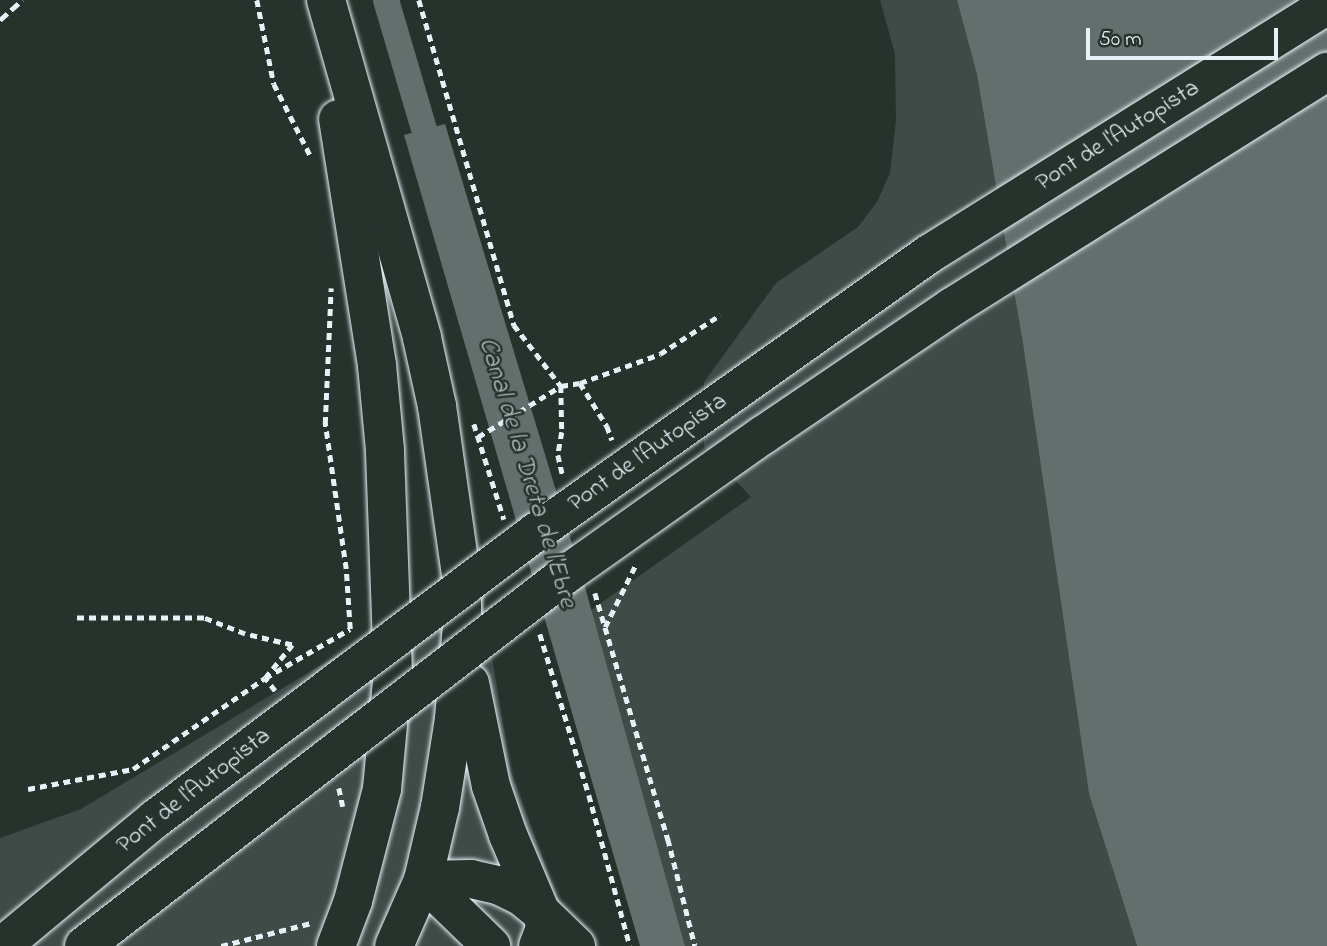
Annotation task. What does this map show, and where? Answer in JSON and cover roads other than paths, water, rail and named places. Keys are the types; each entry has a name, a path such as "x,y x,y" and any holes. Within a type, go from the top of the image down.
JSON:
{"main road":[{"path":"316,0 352,194 377,365 385,450 393,671 382,789 340,936"},
{"path":"326,0 399,250 437,406 462,581 462,625 454,719 440,807 423,880 394,946"},
{"name":"Pont de l'Autopista","path":"2,946 155,819 535,533 929,254 1327,5"},
{"path":"84,946 554,584 763,435 963,300 1327,72"},
{"path":"462,625 477,728 491,786 539,929"},
{"path":"423,880 484,881 521,896 539,929 576,946"},
{"path":"423,880 491,946"}],"water":[{"path":"957,0 1327,0 1327,946 1137,946 1089,794 1023,344 977,75"},
{"path":"445,124 583,580 685,946 640,946 404,135"}],"waterway":[{"name":"Canal de la Dreta de l'Ebre","path":"386,0 434,163"}],"railway":[{"path":"0,20 22,0"}]}
